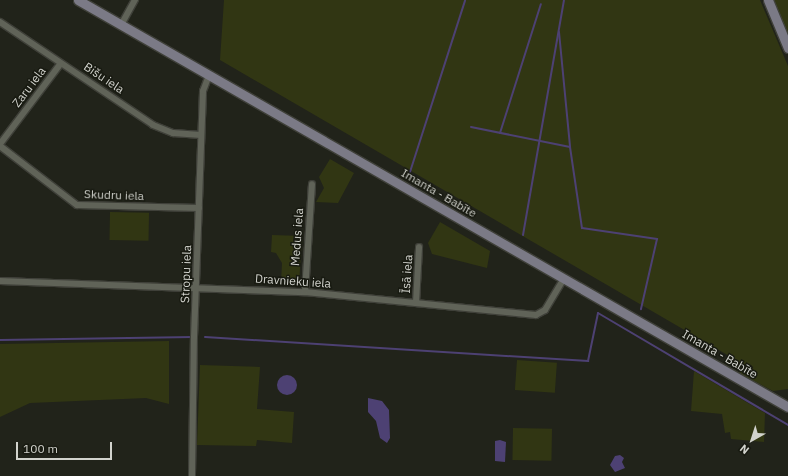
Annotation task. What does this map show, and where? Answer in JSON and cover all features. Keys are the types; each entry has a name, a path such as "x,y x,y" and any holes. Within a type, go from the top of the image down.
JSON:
{"main road":[{"name":"Imanta - Babīte","path":"78,0 787,405"},
{"path":"768,0 788,48"}],"street":[{"path":"121,25 135,0"},
{"name":"Bišu iela","path":"0,22 153,125 172,134 202,135"},
{"name":"Zaru iela","path":"0,145 62,63"},
{"name":"Stropu iela","path":"192,476 203,86 209,75"},
{"name":"Skudru iela","path":"0,145 78,205 199,208"},
{"name":"Medus iela","path":"305,292 312,184"},
{"name":"Īsā iela","path":"416,303 419,247"},
{"name":"Dravnieku iela","path":"0,281 305,292 536,315 544,310 564,278"}],"green space":[{"path":"224,0 760,0 788,66 788,389 773,391 739,373 743,364 220,60"},
{"path":"773,0 788,0 788,34"},
{"path":"330,159 354,173 338,203 316,202 324,188 319,177"},
{"path":"110,212 149,213 149,241 110,240"},
{"path":"440,222 490,251 487,268 432,254 428,243"},
{"path":"272,235 302,236 299,285 281,283 282,263 276,253 271,252"},
{"path":"169,341 169,404 146,398 30,403 0,417 0,344"},
{"path":"517,360 557,363 555,393 515,390"},
{"path":"200,365 260,367 257,409 294,412 292,443 257,440 256,446 197,445"},
{"path":"694,371 765,413 764,442 731,439 730,432 725,433 722,414 691,411"},
{"path":"513,428 552,429 551,461 512,460"}],"shaded area":[{"path":"287,375 294,378 297,385 294,392 287,395 280,392 277,385 280,378"},
{"path":"368,398 382,401 389,410 390,438 387,443 380,438 376,421 368,412"},
{"path":"500,440 506,442 505,462 495,461 495,441"},
{"path":"620,455 624,458 622,462 625,468 615,472 610,465 615,456"}],"waterway":[{"path":"410,172 465,1"},
{"path":"523,235 564,1"},
{"path":"500,133 541,4"},
{"path":"559,32 570,147 582,228 657,239 641,309"},
{"path":"471,127 570,147"},
{"path":"205,337 588,361 598,313 788,425"},
{"path":"0,340 193,337"}]}
